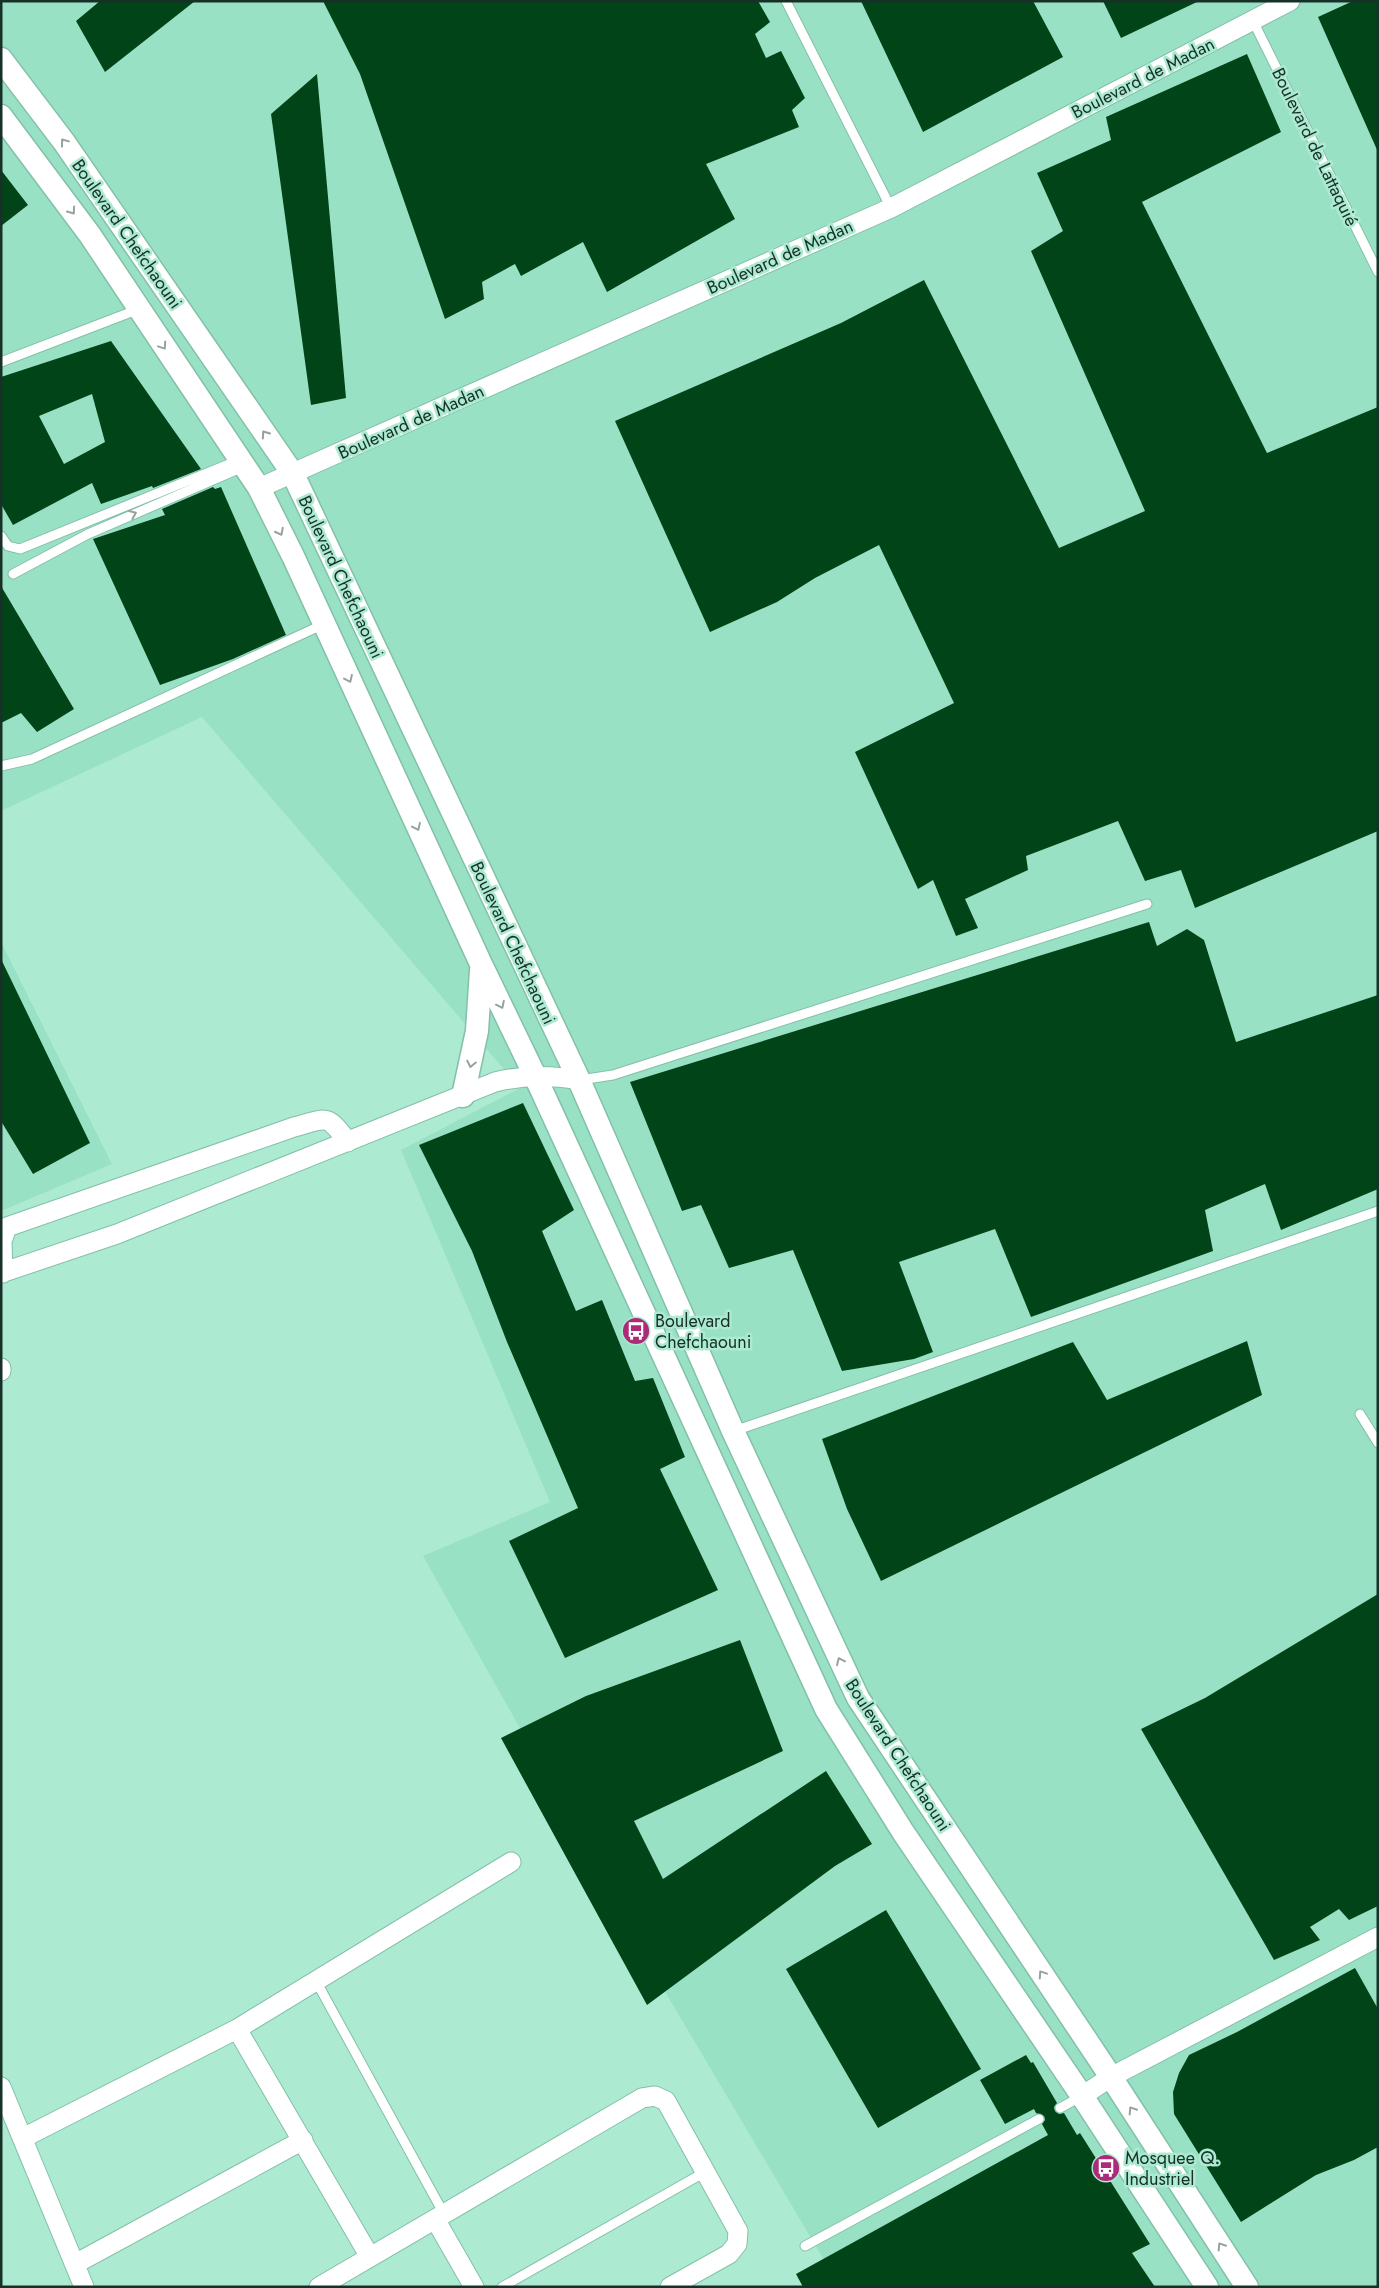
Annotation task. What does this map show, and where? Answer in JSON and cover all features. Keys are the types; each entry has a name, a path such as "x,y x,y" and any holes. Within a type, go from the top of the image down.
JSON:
{"street":[{"name":"Boulevard de Madan","path":"258,488 890,208 1290,1"},
{"name":"Boulevard Chefchaouni","path":"4,71 70,150 293,474 579,1080 734,1431 858,1698 1111,2077 1247,2287"},
{"name":"Boulevard Chefchaouni","path":"1,116 90,235 258,488 324,624 481,964 535,1076 826,1709 903,1832 1082,2096 1207,2287"},
{"path":"394,776 427,759"},
{"path":"464,1096 477,1031 481,964"},
{"path":"348,1142 333,1122 323,1119 294,1127 7,1227 2,1241 2,1273 117,1234 510,1078 535,1076 579,1080"},
{"path":"23,2138 237,2029 511,1862"},
{"path":"1082,2096 1111,2077 1378,1937"},
{"path":"237,2029 370,2257"},
{"path":"1,2087 84,2287"},
{"path":"319,2287 648,2096 655,2096 666,2101 738,2231 737,2244 729,2254 670,2287"},
{"path":"75,2264 303,2140"},
{"path":"439,2216 474,2287"}],"lane":[{"path":"786,1 890,208"},
{"name":"Boulevard de Lattaquié","path":"1253,21 1378,272"},
{"path":"1,362 139,309"},
{"path":"1,536 8,546 20,549 83,522 241,463"},
{"path":"12,574 88,534 241,463"},
{"path":"83,522 88,534"},
{"path":"1,766 32,759 324,624"},
{"path":"579,1080 613,1075 1147,904"},
{"path":"734,1431 1378,1211"},
{"path":"1360,1414 1378,1443"},
{"path":"316,1981 439,2216"},
{"path":"1060,2108 1082,2096"},
{"path":"805,2246 1039,2119"},
{"path":"502,2287 705,2172"}],"shaded area":[{"path":"1,1 1378,1 1378,2287 840,2287 558,1811 525,1737 423,1556 550,1502 401,1150 520,1088 202,717 1,811"},
{"path":"1,942 112,1164 1,1211"}],"building":[{"path":"100,1 195,1 105,72 76,21"},
{"path":"323,1 758,1 770,22 755,34 766,58 781,51 805,98 792,110 799,127 706,164 735,219 607,292 583,242 521,276 515,264 482,282 484,299 445,319 360,74"},
{"path":"861,1 1033,1 1063,57 923,132"},
{"path":"1103,1 1199,1 1121,38"},
{"path":"1353,1 1378,1 1378,152 1318,17"},
{"path":"1247,54 1281,132 1142,202 1267,453 1378,407 1378,831 1195,908 1181,870 1145,881 1118,821 1026,856 1028,870 965,899 978,928 956,936 933,880 918,889 855,752 954,703 879,545 815,578 777,602 710,632 615,421 841,323 924,280 1059,548 1145,511 1031,251 1063,231 1037,173 1111,140 1106,117"},
{"path":"317,74 346,398 311,405 271,114"},
{"path":"1,170 28,205 1,226"},
{"path":"111,341 201,469 153,488 152,486 101,504 92,483 13,525 1,504 1,377","holes":["92,394 105,442 64,464 39,416"]},
{"path":"213,487 215,489 221,487 286,635 233,659 160,685 93,539 165,515 162,509"},
{"path":"1,586 74,709 37,732 21,713 1,723"},
{"path":"1149,922 1157,946 1187,929 1204,940 1236,1042 1378,995 1378,1189 1281,1230 1265,1184 1205,1210 1213,1251 1031,1317 995,1229 899,1262 933,1352 914,1359 842,1371 793,1250 729,1268 701,1205 682,1211 630,1082"},
{"path":"1,959 90,1143 33,1174 1,1121"},
{"path":"523,1103 574,1210 542,1231 576,1311 602,1300 635,1381 653,1378 685,1457 660,1469 718,1590 565,1658 509,1541 578,1508 507,1342 472,1251 419,1145"},
{"path":"1247,1341 1262,1395 881,1581 847,1509 822,1439 1073,1342 1107,1400"},
{"path":"1378,1594 1378,1906 1349,1920 1339,1909 1310,1927 1320,1940 1274,1960 1141,1729 1205,1698"},
{"path":"740,1640 783,1751 634,1821 663,1879 826,1771 872,1844 835,1866 647,2005 501,1738 586,1696"},
{"path":"886,1910 981,2069 878,2128 786,1969"},
{"path":"1355,1968 1378,2009 1378,2147 1354,2160 1316,2175 1241,2222 1174,2114 1173,2092 1179,2073 1189,2055 1237,2032"},
{"path":"1026,2055 1031,2063 1033,2062 1057,2103 1054,2107 1055,2111 1059,2114 1064,2113 1077,2135 1080,2133 1150,2244 1132,2253 1155,2287 803,2287 796,2274 1048,2135 1042,2124 1045,2120 1044,2116 1036,2113 1034,2109 1005,2124 980,2080"}],"place":[{"name":"Boulevard Chefchaouni","path":"636,1331"},
{"name":"Mosquee Q. Industriel","path":"1106,2168"}]}
